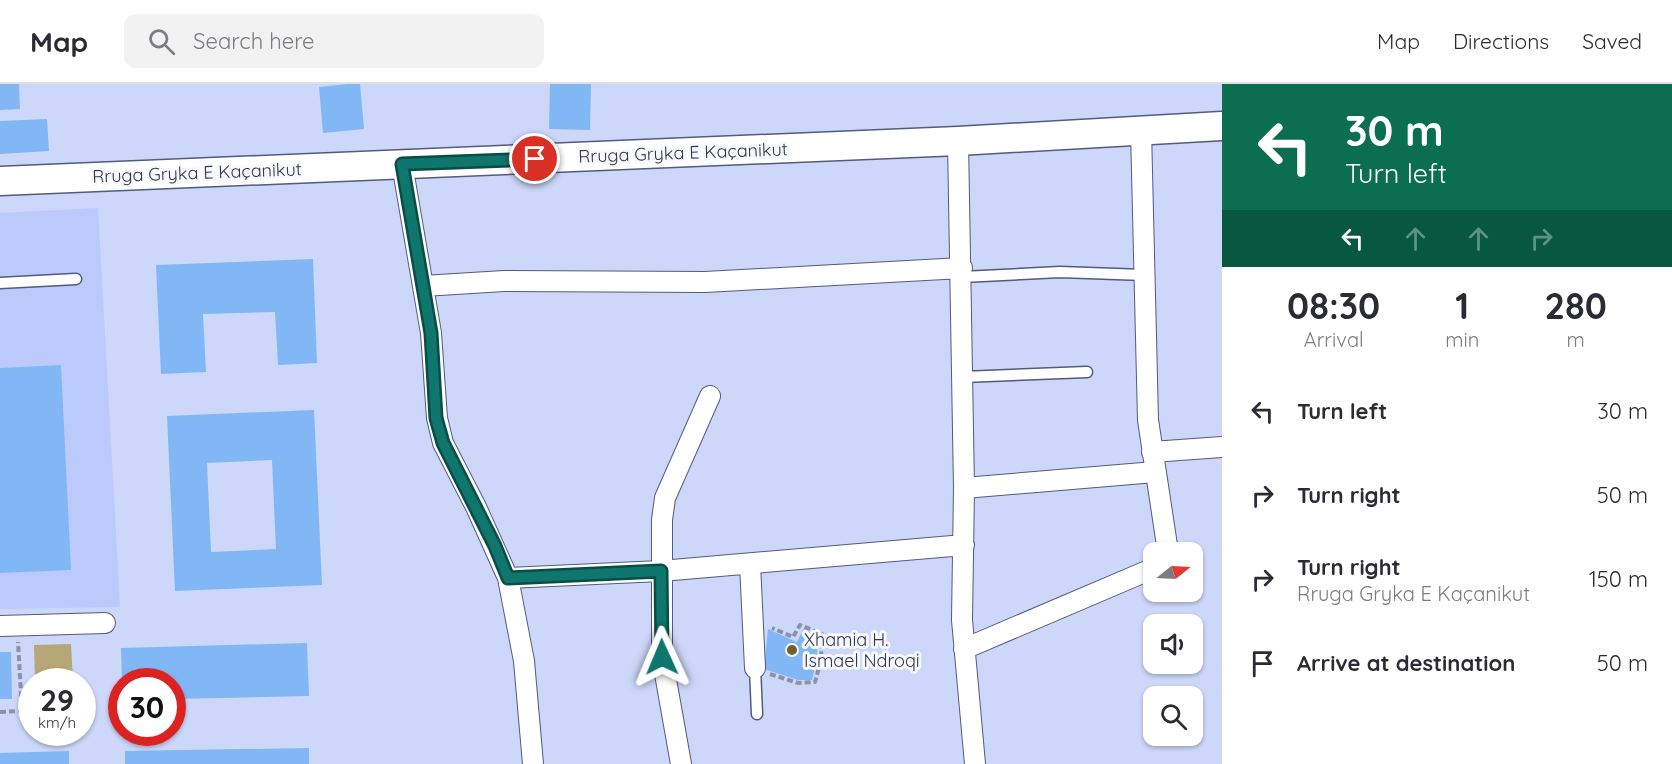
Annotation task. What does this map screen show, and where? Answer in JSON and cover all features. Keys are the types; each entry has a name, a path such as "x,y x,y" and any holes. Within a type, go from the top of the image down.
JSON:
{"street":[{"name":"Rruga Gryka E Kaçanikut","path":"0,181 958,141 1222,126"},
{"path":"1141,130 1148,420 1166,542"},
{"path":"958,141 964,488 962,620 975,764"},
{"path":"402,164 431,333 436,418 443,443 495,546 508,578 524,661 533,764"},
{"path":"423,286 504,281 705,282 962,273"},
{"path":"681,764 662,657 662,520 665,498 710,396"},
{"path":"964,488 1153,462 1222,447"},
{"path":"508,578 661,571 964,545"},
{"path":"750,564 754,668"},
{"path":"964,649 1143,573"},
{"path":"9,626 105,623"}],"lane":[{"path":"962,273 1060,272 1144,275"},
{"path":"0,283 76,279"},
{"path":"963,377 1087,372"},
{"path":"754,668 757,714"}],"path":[{"path":"753,630 763,632 763,625 793,636 800,625 822,634 821,660 815,682 798,683 754,668"},
{"path":"0,712 22,711 9,626"}],"shaded area":[{"path":"98,208 120,607 0,609 0,213"},
{"path":"71,644 72,668 35,668 34,645"}],"building":[{"path":"0,84 19,84 20,109 0,110"},
{"path":"360,84 364,129 323,133 319,87"},
{"path":"550,84 591,84 590,130 549,129"},
{"path":"47,119 49,151 0,154 0,121"},
{"path":"313,259 317,363 278,365 275,312 203,314 206,372 161,374 156,265"},
{"path":"61,365 71,570 0,573 0,368"},
{"path":"314,410 322,585 175,591 167,416","holes":["272,460 276,549 211,552 207,463"]},
{"name":"Xhamia H. Ismael Ndroqi","path":"768,629 797,642 803,629 818,636 817,659 812,680 798,680 764,669"},
{"path":"307,643 309,696 186,699 186,668 122,668 121,648"},
{"path":"0,652 11,652 12,699 0,699"},
{"path":"309,748 309,764 125,764 125,751"},
{"path":"69,751 69,764 0,764 0,753"}],"place":[{"name":"Xhamia H. Ismael Ndroqi","path":"792,650"}],"route":[{"path":"535,159 402,164 431,333 436,418 443,443 495,546 508,578 661,571 662,657"}]}
